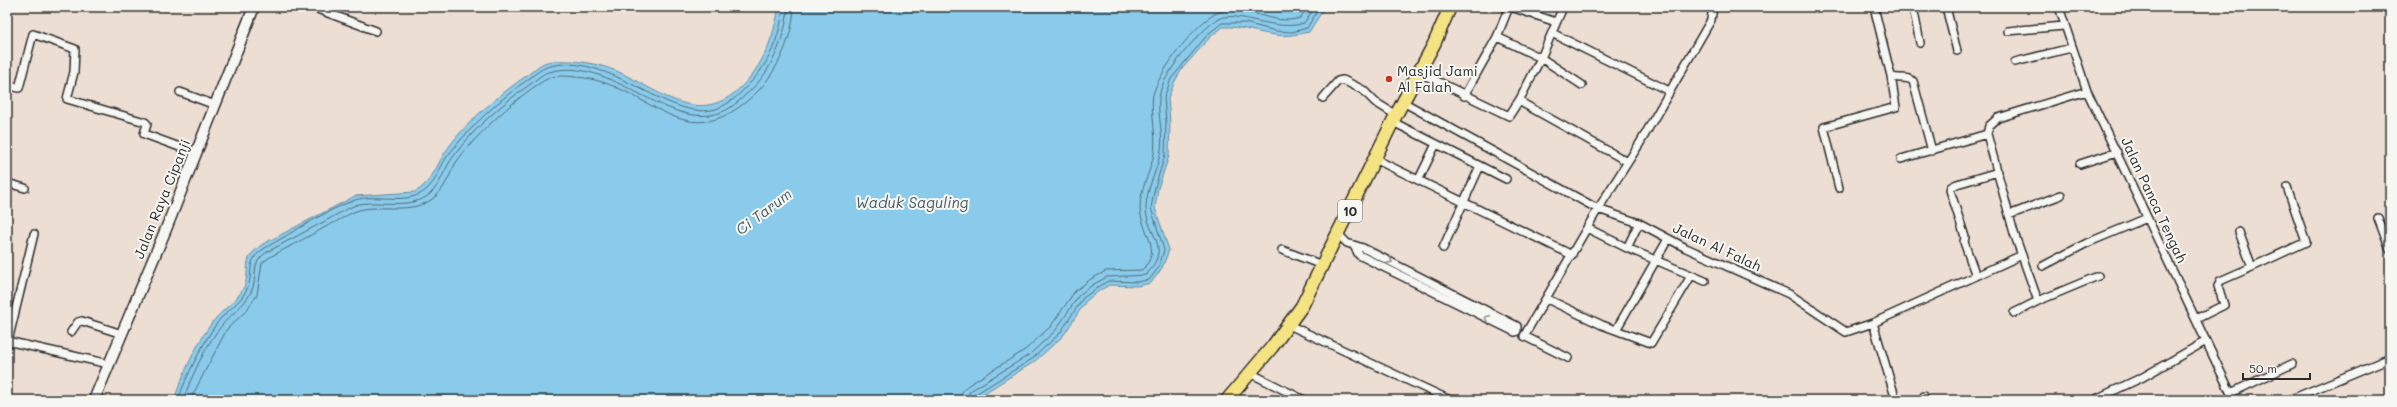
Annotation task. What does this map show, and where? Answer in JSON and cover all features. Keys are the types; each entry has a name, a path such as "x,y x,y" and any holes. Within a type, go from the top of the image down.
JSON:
{"highway":[{"name":"10","path":"1227,400 1289,326 1302,306 1394,119 1440,30 1450,7"}],"main road":[{"name":"Jalan Raya Cipanji","path":"94,400 215,106 254,7"}],"street":[{"path":"312,7 376,31"},
{"path":"1464,96 1497,37 1510,7 1556,22"},
{"path":"1418,72 1464,96 1509,116 1520,99 1541,58 1563,7"},
{"path":"1568,358 1524,336 1711,20 1713,7"},
{"path":"1839,188 1824,127 1896,107 1891,76 1874,7"},
{"path":"1913,7 1920,43"},
{"path":"1946,7 1957,51"},
{"name":"Jalan Panca Tengah","path":"2059,7 2071,48 2087,91 2233,397"},
{"path":"2008,31 2064,26"},
{"path":"1552,33 1669,91"},
{"path":"7,85 19,88 33,34 70,46 75,49 74,72 67,99 145,122 147,124 144,134 196,152"},
{"path":"1497,37 1541,58 1582,84"},
{"path":"2015,62 2071,48"},
{"path":"1891,76 1895,78 1910,78 1913,81 1932,151"},
{"path":"1323,98 1338,81 1343,80 1363,90 1394,119 1436,144 1506,179"},
{"path":"2038,301 2009,215 1986,134 1990,126 1998,118 2087,91"},
{"path":"180,92 215,106"},
{"path":"1520,99 1524,104 1628,162"},
{"name":"Jalan Al Falah","path":"1403,102 1598,209 1639,224 1668,239 1789,294 1830,320 1844,331 1849,332 1873,323 2022,255"},
{"path":"1901,159 1986,134"},
{"path":"1419,179 1436,144"},
{"path":"2080,164 2117,152"},
{"path":"1375,159 1419,179 1572,255"},
{"path":"1443,248 1480,166"},
{"path":"1976,276 1964,242 1965,237 1950,190 1951,187 1957,184 1998,172"},
{"path":"7,183 25,188"},
{"path":"2196,319 2224,305 2218,286 2220,282 2306,242 2287,187"},
{"path":"2009,215 2061,195"},
{"path":"2043,266 2087,243 2147,218"},
{"path":"2378,218 2388,238 2390,250"},
{"path":"1627,248 1639,224"},
{"path":"1587,228 1627,248 1705,281"},
{"path":"2238,232 2252,267"},
{"path":"34,234 8,341 109,364"},
{"path":"1338,234 1354,246 1359,255 1515,332 1518,328 1518,326 1437,284 1363,248 1354,246"},
{"path":"1616,330 1668,239"},
{"path":"1359,255 1363,248"},
{"path":"1282,250 1322,265"},
{"path":"1547,299 1616,330 1651,343 1691,276"},
{"path":"2014,313 2038,301 2098,276"},
{"path":"1433,292 1437,284"},
{"path":"71,332 78,322 82,321 122,334"},
{"path":"1873,323 1896,400"},
{"path":"1289,326 1450,400"},
{"path":"2097,399 2143,377 2206,341"},
{"path":"2289,400 2390,358"},
{"path":"2233,397 2292,364"},
{"path":"1250,373 1304,400"}],"water":[{"name":"Waduk Saguling","path":"779,7 1325,7 1309,32 1279,36 1237,28 1223,27 1211,36 1182,69 1168,98 1170,122 1169,156 1158,188 1155,208 1169,250 1162,268 1151,283 1137,286 1109,285 1099,291 1086,301 1063,336 1034,362 973,400 174,400 186,369 203,335 216,318 234,301 243,289 246,282 248,260 255,250 263,244 355,196 415,192 429,180 452,143 483,110 538,66 547,62 571,61 603,66 621,73 667,97 681,102 696,105 711,104 726,99 741,87 762,60 774,30"}],"place":[{"name":"Masjid Jami Al Falah","path":"1389,79"}],"water label":[{"name":"Ci Tarum","path":"764,212"}]}
